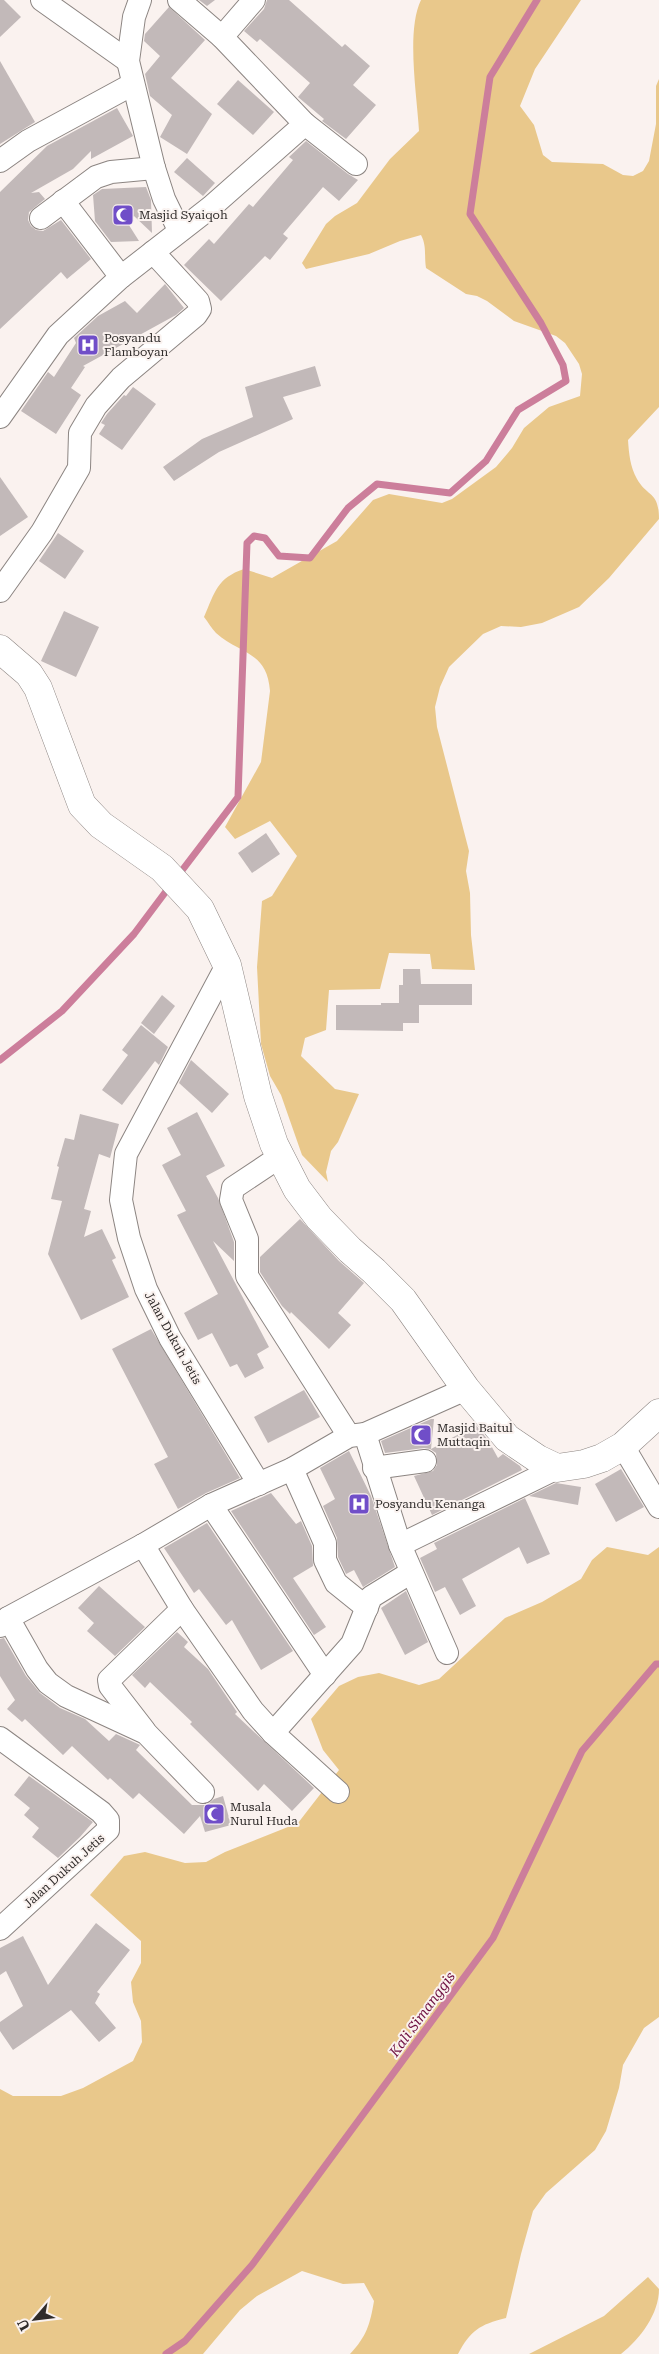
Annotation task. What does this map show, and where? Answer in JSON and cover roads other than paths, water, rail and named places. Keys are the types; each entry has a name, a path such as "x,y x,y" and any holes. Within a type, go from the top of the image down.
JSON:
{"main road":[{"path":"0,648 29,674 38,688 82,805 101,825 162,868 200,909 227,965 258,1096 281,1156 297,1190 319,1218 403,1300 466,1388 507,1438 538,1459 557,1468 584,1464 602,1458 623,1446 659,1413"}],"street":[{"path":"42,0 128,61"},
{"path":"140,0 134,17 128,61 154,168 164,199 179,230"},
{"path":"179,0 222,37 306,124 356,164"},
{"path":"222,37 254,0"},
{"path":"0,161 28,140 133,84"},
{"path":"0,417 58,335 121,276 211,207 306,124"},
{"path":"40,218 96,177 112,172 154,168"},
{"path":"63,201 121,276"},
{"path":"0,591 21,564 69,488 79,468 81,459 80,433 96,406 121,378 159,348 196,315 200,308 198,301 153,252"},
{"name":"Jalan Dukuh Jetis","path":"227,965 126,1154 121,1200 129,1238 146,1289 170,1338 259,1484"},
{"path":"281,1156 233,1188 231,1200 247,1239 247,1276 357,1435 374,1468 410,1573 447,1653"},
{"path":"146,1733 66,1696 48,1683 4,1622 211,1505 292,1469 357,1435 466,1388"},
{"path":"623,1446 659,1508"},
{"path":"374,1468 425,1461"},
{"path":"400,1545 557,1468"},
{"path":"292,1469 325,1542 325,1560 336,1583 367,1608"},
{"path":"211,1505 325,1675"},
{"path":"143,1545 182,1609 253,1710 273,1733 338,1792"},
{"path":"273,1733 352,1644 371,1597 410,1573"},
{"path":"182,1609 109,1680 110,1686 146,1733 203,1792"},
{"name":"Jalan Dukuh Jetis","path":"0,1738 101,1812 108,1820 108,1830 0,1929"}],"waterway":[{"path":"177,877 238,797 247,543 254,536 265,538 279,556 310,558 348,508 377,484 450,493 486,461 518,410 566,381 563,365 541,323 470,214 490,77 537,0"},
{"path":"0,1060 62,1011 134,934 170,886"},
{"name":"Kali Simanggis","path":"166,2354 185,2341 252,2265 493,1938 582,1751 656,1664 659,1664"}],"place":[{"name":"Masjid Syaiqoh","path":"123,215"},
{"name":"Posyandu Flamboyan","path":"88,345"},
{"name":"Masjid Baitul Muttaqin","path":"421,1435"},
{"name":"Posyandu Kenanga","path":"359,1504"},
{"name":"Musala Nurul Huda","path":"214,1814"}]}
